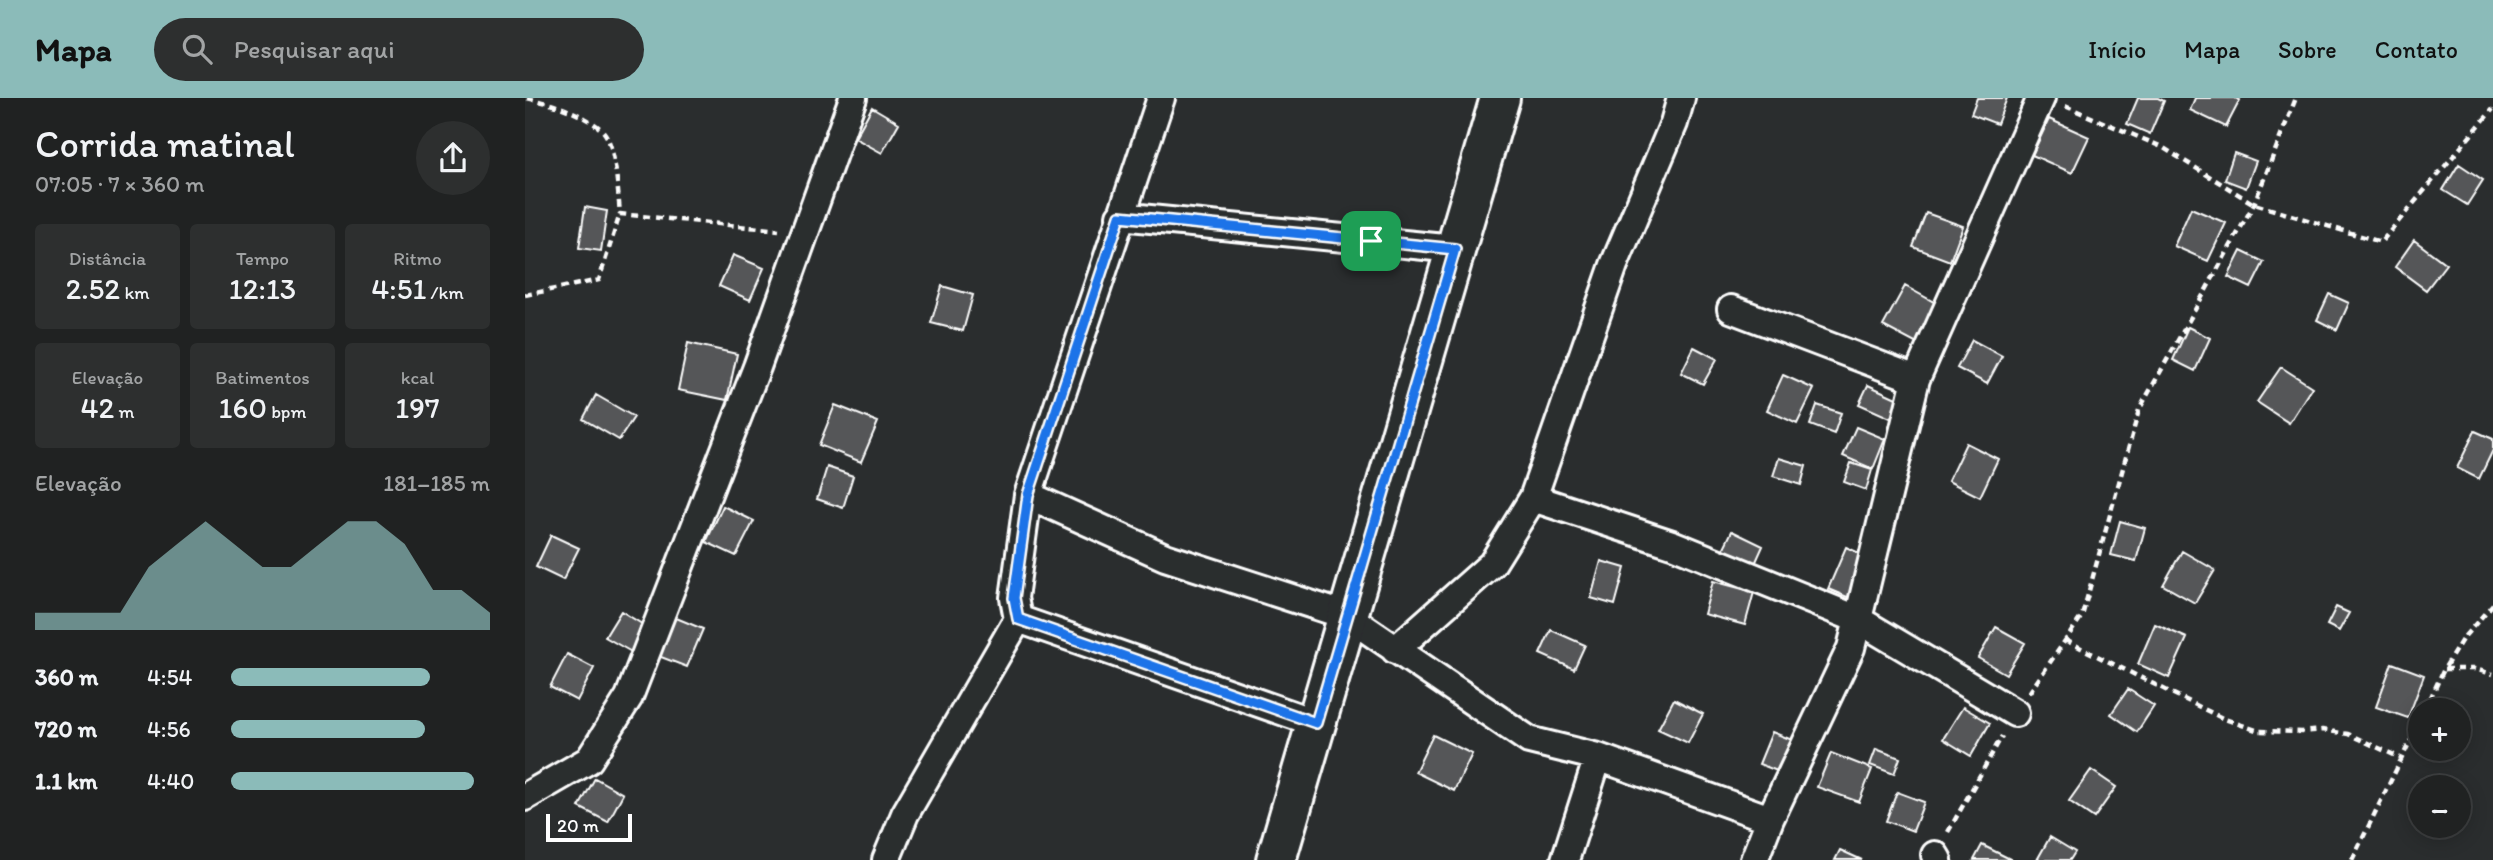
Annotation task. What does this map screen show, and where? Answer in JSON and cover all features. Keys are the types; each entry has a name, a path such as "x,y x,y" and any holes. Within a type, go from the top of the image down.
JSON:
{"main road":[{"path":"1276,860 1500,98"}],"street":[{"path":"525,797 589,760 629,697 757,367 853,98"},
{"path":"886,860 905,814 1018,619 1014,598 1028,495 1160,98"},
{"path":"1395,650 1492,564 1533,498 1614,265 1674,122 1681,98"},
{"path":"1754,860 1770,818 1851,648 1916,379 2049,100"},
{"path":"1120,216 1455,249"},
{"path":"1731,309 1916,379"},
{"path":"1028,495 1165,557 1347,616 1529,740 1598,757 1770,818"},
{"path":"1533,498 1672,544 1857,619 2015,713"},
{"path":"1018,619 1316,723"},
{"path":"1565,860 1598,757"}],"path":[{"path":"525,295 599,280 620,214 615,163 604,131 563,107 527,98"},
{"path":"1935,858 2015,713 2081,616 2139,410 2254,204 2296,98"},
{"path":"2049,100 2162,147 2254,204 2381,242 2493,109"},
{"path":"620,214 804,233"},
{"path":"2431,698 2463,638 2493,604"},
{"path":"2065,640 2223,718 2259,731 2322,730 2348,734 2403,759"},
{"path":"2444,669 2474,669 2493,674"},
{"path":"2352,860 2408,748"}],"building":[{"path":"1977,98 2007,98 1997,124 1971,114"},
{"path":"2138,98 2158,98 2164,101 2150,134 2127,124"},
{"path":"2195,98 2240,100 2226,127 2190,110"},
{"path":"872,107 899,123 882,153 855,138"},
{"path":"2049,119 2089,137 2072,173 2032,155"},
{"path":"2234,153 2256,161 2246,188 2225,180"},
{"path":"2459,164 2483,180 2467,205 2443,190"},
{"path":"585,207 607,211 601,251 579,248"},
{"path":"2191,208 2226,223 2208,261 2174,246"},
{"path":"1926,213 1963,226 1950,261 1913,247"},
{"path":"2414,240 2446,264 2426,290 2395,267"},
{"path":"2241,251 2264,262 2251,288 2228,277"},
{"path":"733,255 764,268 750,300 719,286"},
{"path":"942,286 973,295 963,331 931,323"},
{"path":"1905,286 1939,305 1917,344 1883,326"},
{"path":"2329,294 2349,303 2337,330 2317,320"},
{"path":"2188,327 2210,338 2195,371 2173,360"},
{"path":"1972,340 2002,356 1987,384 1957,368"},
{"path":"688,343 737,354 727,400 678,390"},
{"path":"1694,347 1717,359 1703,384 1681,373"},
{"path":"2281,367 2312,387 2289,423 2257,402"},
{"path":"1783,375 1814,389 1797,424 1767,410"},
{"path":"1868,385 1905,402 1897,421 1859,404"},
{"path":"596,395 634,417 619,440 583,419"},
{"path":"835,405 878,422 861,462 819,445"},
{"path":"1817,405 1841,413 1834,434 1810,425"},
{"path":"1856,427 1885,439 1873,469 1843,456"},
{"path":"2475,431 2493,439 2493,450 2479,479 2457,468"},
{"path":"1966,443 1998,459 1980,497 1948,481"},
{"path":"1779,458 1806,466 1801,485 1773,476"},
{"path":"1851,463 1872,470 1866,490 1844,482"},
{"path":"827,467 853,476 843,508 817,499"},
{"path":"723,506 754,521 736,556 706,542"},
{"path":"2120,521 2145,528 2136,561 2111,555"},
{"path":"1732,531 1763,546 1750,575 1718,560"},
{"path":"551,535 579,548 563,580 536,567"},
{"path":"1846,547 1870,558 1852,599 1828,589"},
{"path":"2182,551 2215,570 2195,603 2163,585"},
{"path":"1601,561 1625,568 1615,605 1591,598"},
{"path":"1713,581 1754,592 1745,625 1704,614"},
{"path":"2336,607 2349,613 2339,631 2327,625"},
{"path":"621,611 650,629 635,654 605,637"},
{"path":"669,615 703,629 687,667 653,654"},
{"path":"2155,624 2187,638 2169,678 2138,664"},
{"path":"1996,627 2025,643 2006,674 1978,658"},
{"path":"1551,630 1585,645 1574,669 1540,654"},
{"path":"567,654 594,668 577,701 550,687"},
{"path":"2392,663 2424,675 2415,698 2408,698 2408,718 2376,707"},
{"path":"2128,689 2154,706 2137,732 2111,714"},
{"path":"1674,699 1703,714 1688,743 1658,729"},
{"path":"1963,707 1990,723 1971,756 1943,739"},
{"path":"1772,732 1805,745 1793,777 1759,764"},
{"path":"1433,735 1472,754 1454,791 1415,772"},
{"path":"1876,749 1900,758 1894,774 1870,765"},
{"path":"1831,753 1872,769 1859,802 1817,787"},
{"path":"2091,770 2116,787 2094,818 2069,801"},
{"path":"595,778 623,794 608,822 579,807"},
{"path":"1897,792 1924,802 1913,831 1886,821"},
{"path":"2050,837 2075,852 2070,860 2037,860"},
{"path":"1982,845 2012,860 1974,860"},
{"path":"1840,850 1862,860 1835,860"}],"route":[{"path":"1120,216 1371,241 1455,249 1316,723 1018,619 1014,598 1028,495 1120,216"}]}
